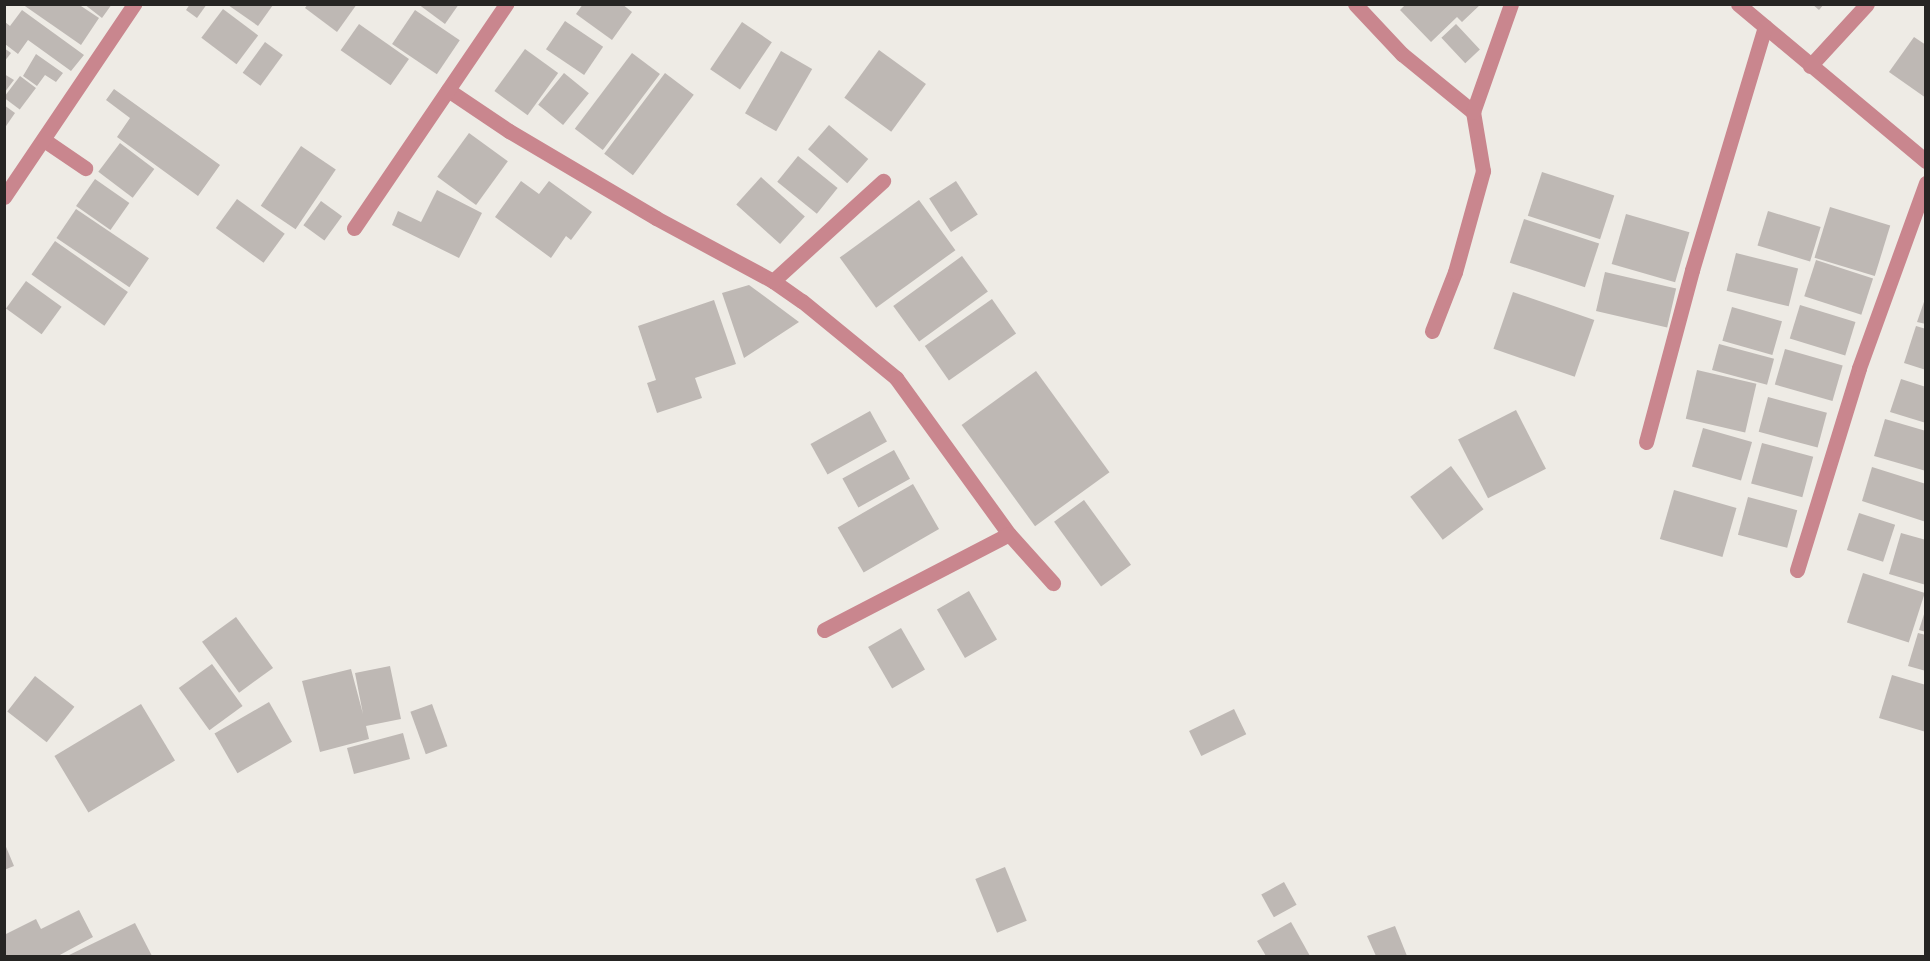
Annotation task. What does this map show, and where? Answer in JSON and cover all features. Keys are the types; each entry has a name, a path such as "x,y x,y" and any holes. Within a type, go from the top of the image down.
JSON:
{"street":[{"path":"4,197 134,4"},
{"path":"354,228 506,4"},
{"path":"1354,4 1402,54 1473,112"},
{"path":"1432,331 1455,272 1483,171 1473,112 1511,4"},
{"path":"1738,4 1926,161"},
{"path":"1810,66 1867,4"},
{"path":"1646,442 1692,270 1765,27"},
{"path":"448,90 509,131 656,218 773,280 896,378 1009,534 1053,583"},
{"path":"44,140 85,168"},
{"path":"773,280 883,181"},
{"path":"1797,570 1858,368 1926,183"},
{"path":"824,630 1009,534"}],"building":[{"path":"22,4 78,4 99,18 81,45"},
{"path":"84,4 112,4 102,18"},
{"path":"190,4 207,4 197,18 186,10"},
{"path":"308,4 357,4 337,32 305,8"},
{"path":"418,4 459,4 445,24"},
{"path":"583,4 622,4 632,12 612,40 576,14"},
{"path":"1406,4 1481,4 1462,22 1457,17 1431,42 1400,10"},
{"path":"1812,4 1824,4 1819,10"},
{"path":"228,5 273,5 258,26"},
{"path":"223,9 258,35 236,64 201,38"},
{"path":"22,10 84,55 71,71 28,40 18,54 5,44 5,22 10,26"},
{"path":"415,10 460,40 437,74 392,44"},
{"path":"565,21 603,47 584,75 546,49"},
{"path":"742,22 772,42 740,89 710,69"},
{"path":"359,24 409,59 391,85 341,50"},
{"path":"1456,24 1480,50 1465,63 1441,38"},
{"path":"1914,37 1926,45 1926,98 1889,72"},
{"path":"265,42 283,55 260,86 243,73"},
{"path":"4,48 11,53 4,62"},
{"path":"525,49 558,73 528,115 494,91"},
{"path":"879,50 926,84 891,132 844,98"},
{"path":"781,51 812,69 776,131 745,113"},
{"path":"632,53 660,74 603,150 575,129"},
{"path":"36,54 63,73 56,82 45,75 37,86 23,76"},
{"path":"564,73 589,93 563,125 538,105"},
{"path":"665,73 694,95 633,175 604,154"},
{"path":"4,74 14,80 4,93"},
{"path":"20,76 36,88 20,110 4,97"},
{"path":"114,89 220,165 198,196 117,137 130,118 106,100"},
{"path":"4,105 15,113 4,129"},
{"path":"829,125 868,159 847,183 808,149"},
{"path":"469,133 508,161 476,205 437,177"},
{"path":"120,143 154,169 133,198 98,172"},
{"path":"301,146 336,169 296,229 261,206"},
{"path":"798,156 838,188 817,214 777,182"},
{"path":"1542,172 1614,195 1600,239 1528,216"},
{"path":"761,177 805,216 780,244 736,204"},
{"path":"95,179 129,203 110,230 76,206"},
{"path":"521,181 539,194 549,181 592,212 571,240 566,236 551,258 495,217"},
{"path":"956,181 978,215 951,232 929,198"},
{"path":"437,190 482,213 459,258 392,225 398,211 421,222"},
{"path":"237,199 285,234 264,263 216,228"},
{"path":"919,200 955,250 876,308 840,258"},
{"path":"321,201 342,216 324,241 303,225"},
{"path":"1830,207 1890,225 1875,276 1815,258"},
{"path":"76,209 149,258 129,287 56,238"},
{"path":"1768,211 1821,227 1810,262 1757,245"},
{"path":"1626,214 1689,232 1675,282 1612,264"},
{"path":"1524,219 1599,243 1585,287 1510,263"},
{"path":"55,241 128,292 104,326 31,275"},
{"path":"1736,253 1798,268 1789,306 1727,291"},
{"path":"962,256 988,292 919,342 893,306"},
{"path":"1816,260 1873,279 1861,315 1804,296"},
{"path":"1605,272 1676,288 1667,327 1596,311"},
{"path":"26,281 62,307 42,334 6,309"},
{"path":"749,285 799,322 744,358 722,293"},
{"path":"1513,292 1594,320 1575,377 1493,349"},
{"path":"1926,296 1926,324 1917,322"},
{"path":"992,299 1016,333 949,380 925,346"},
{"path":"714,300 736,364 695,378 702,398 657,413 647,383 656,380 638,326"},
{"path":"1800,305 1855,322 1845,355 1790,338"},
{"path":"1732,307 1782,321 1772,355 1722,341"},
{"path":"1916,326 1926,329 1926,370 1904,363"},
{"path":"1719,344 1774,359 1767,385 1712,370"},
{"path":"1785,349 1843,366 1832,401 1775,385"},
{"path":"1697,370 1756,384 1745,432 1686,419"},
{"path":"1036,371 1109,472 1035,526 962,425"},
{"path":"1901,379 1926,387 1926,423 1890,412"},
{"path":"1768,397 1827,413 1818,448 1759,432"},
{"path":"1516,410 1546,469 1488,498 1458,440"},
{"path":"870,411 887,442 827,475 811,444"},
{"path":"1885,419 1926,431 1926,471 1874,456"},
{"path":"1703,428 1752,442 1741,481 1692,466"},
{"path":"1762,443 1813,457 1802,497 1751,484"},
{"path":"894,450 910,479 858,507 842,479"},
{"path":"1451,466 1483,509 1443,540 1410,497"},
{"path":"1872,467 1926,484 1926,522 1862,501"},
{"path":"913,484 939,529 864,573 838,528"},
{"path":"1674,490 1736,508 1722,557 1660,539"},
{"path":"1748,497 1797,510 1787,548 1738,535"},
{"path":"1084,500 1131,565 1101,586 1054,522"},
{"path":"1859,513 1895,525 1883,562 1847,550"},
{"path":"1901,533 1926,540 1926,585 1889,574"},
{"path":"1863,573 1925,593 1909,643 1847,622"},
{"path":"969,591 997,639 965,658 937,610"},
{"path":"1926,608 1926,632 1919,630"},
{"path":"236,617 273,668 239,693 202,642"},
{"path":"901,628 925,670 892,689 868,647"},
{"path":"1918,633 1926,635 1926,671 1908,666"},
{"path":"212,664 243,706 209,730 179,688"},
{"path":"390,666 401,719 366,726 369,739 320,752 302,681 351,669 363,714 355,673"},
{"path":"1892,675 1926,685 1926,732 1879,718"},
{"path":"35,676 74,707 47,742 7,711"},
{"path":"269,702 292,742 237,773 214,734"},
{"path":"141,704 175,761 88,813 54,756"},
{"path":"432,704 447,746 426,754 410,712"},
{"path":"1234,709 1246,734 1201,756 1189,731"},
{"path":"403,733 410,759 354,774 347,748"},
{"path":"4,842 14,866 4,870"},
{"path":"1005,867 1027,921 997,933 975,879"},
{"path":"1284,882 1297,905 1274,917 1261,895"},
{"path":"79,910 93,937 58,956 4,956 4,935 36,919 41,929"},
{"path":"1291,922 1310,956 1266,956 1257,941"},
{"path":"135,923 152,956 67,956"},
{"path":"1395,926 1407,956 1376,956 1367,936"}]}
